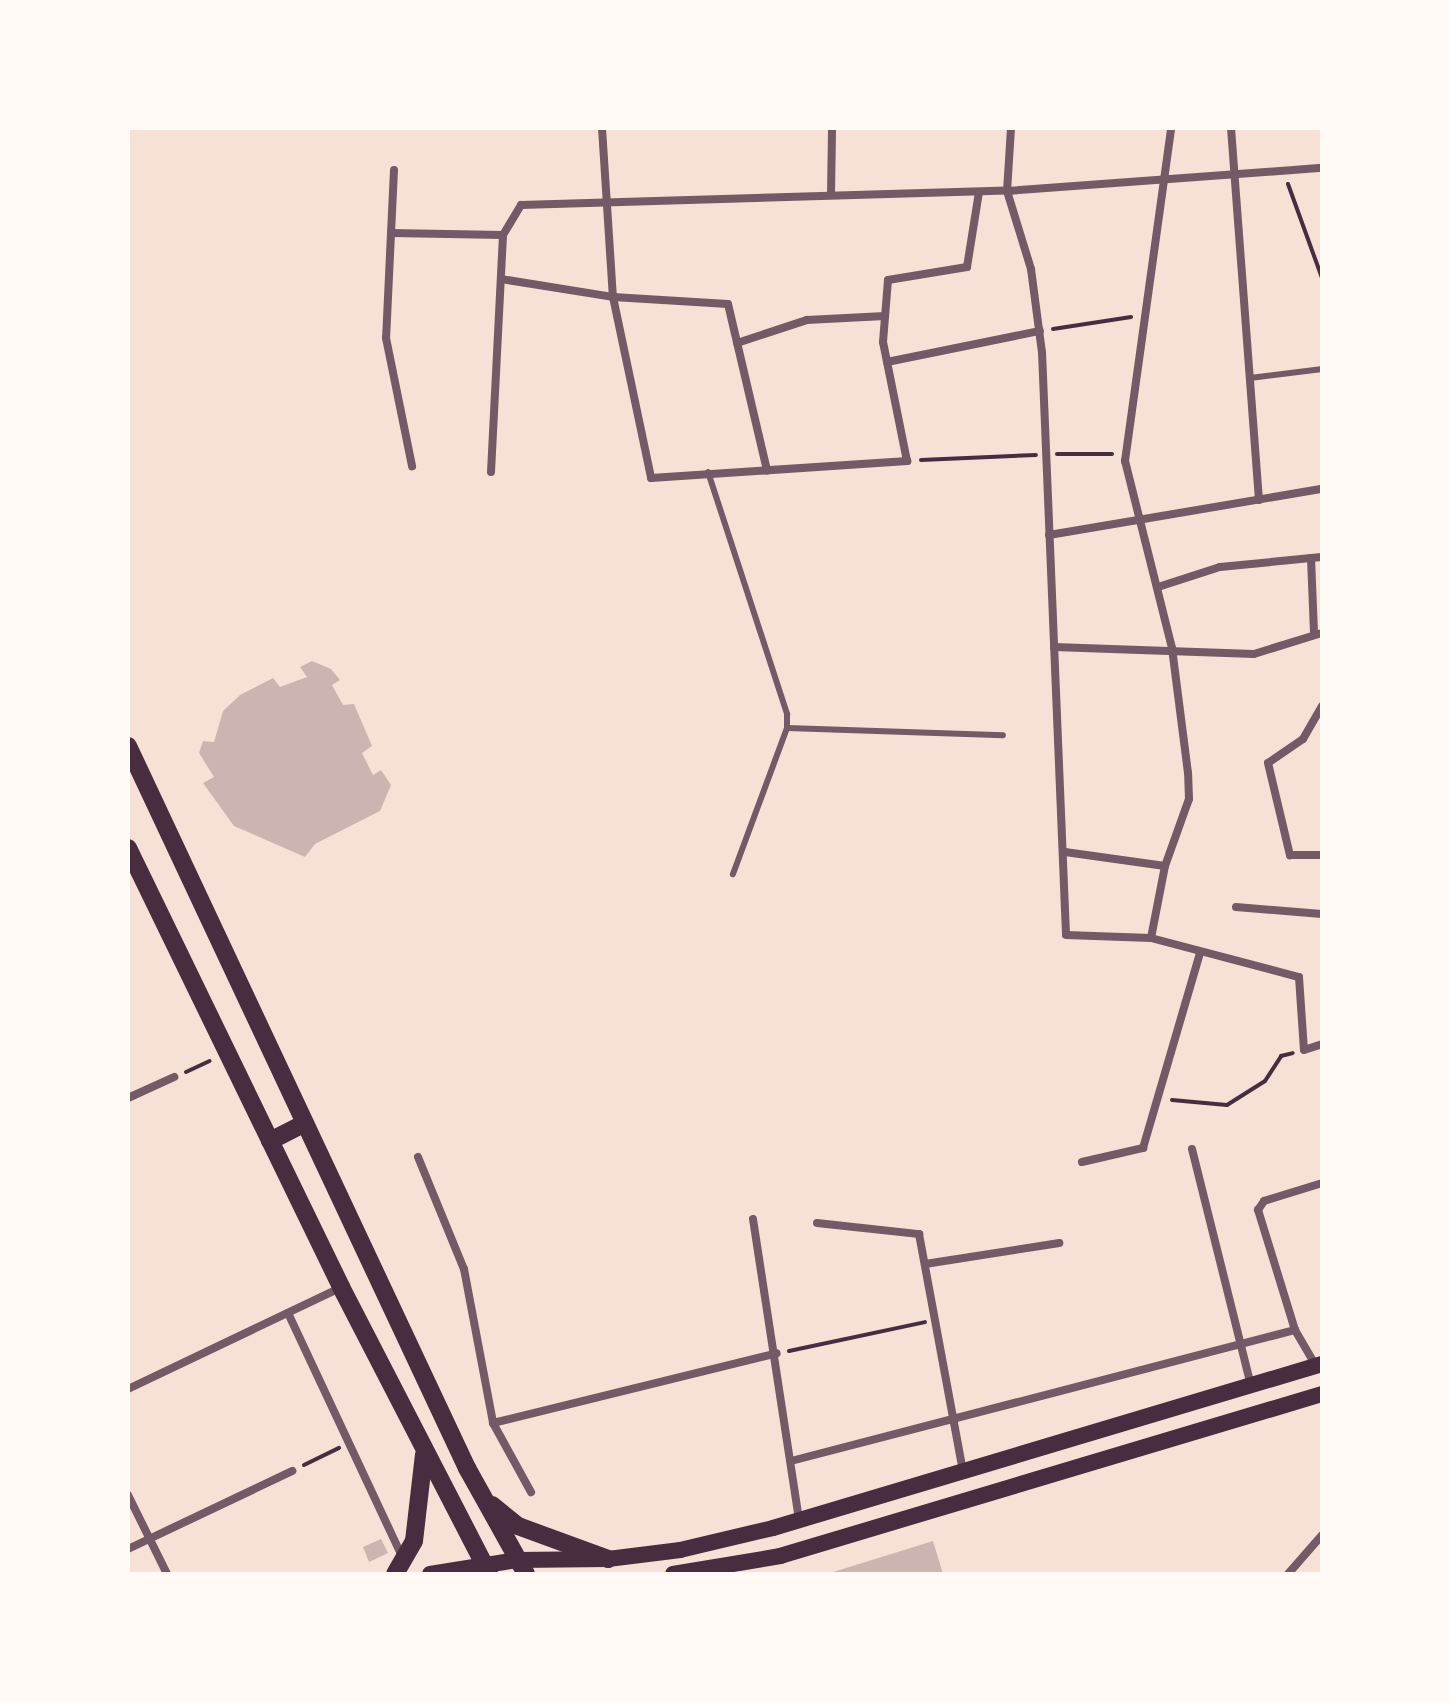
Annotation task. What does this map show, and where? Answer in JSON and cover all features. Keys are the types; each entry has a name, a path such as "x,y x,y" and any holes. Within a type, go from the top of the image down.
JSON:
{"main road":[{"path":"128,746 484,1499 521,1567"},
{"path":"128,848 341,1287 486,1568"},
{"path":"270,1141 305,1123"},
{"path":"430,1574 680,1550 799,1521 1319,1365"},
{"path":"673,1574 780,1556 1322,1394"},
{"path":"400,1568 421,1512 424,1452"},
{"path":"484,1499 518,1526 608,1559"},
{"path":"773,1528 780,1556"}],"street":[{"path":"602,128 613,297 651,478 907,461 887,362 885,316 888,280 967,267 979,192"},
{"path":"831,195 832,128"},
{"path":"1011,128 1007,191 1031,269 1040,331 1065,852 1066,935 1151,938 1299,977 1304,1050 1322,1044"},
{"path":"1151,938 1165,866 1189,799 1172,648 1126,454 1171,128"},
{"path":"1231,128 1259,500"},
{"path":"491,472 503,235 521,205 607,200 1007,191 1322,168"},
{"path":"394,170 386,338 412,466"},
{"path":"391,233 503,235"},
{"path":"501,279 613,297 728,304 767,470"},
{"path":"737,343 807,320 885,316"},
{"path":"887,362 1040,331"},
{"path":"1049,535 1322,489"},
{"path":"1158,587 1220,567 1322,557"},
{"path":"1054,647 1172,648 1254,654 1318,632 1311,558"},
{"path":"1322,706 1303,739 1268,763 1290,855 1322,855"},
{"path":"1065,852 1165,866"},
{"path":"1236,907 1322,914"},
{"path":"1082,1162 1143,1148 1200,953"},
{"path":"128,1098 174,1077"},
{"path":"1192,1149 1252,1387"},
{"path":"418,1157 464,1269 493,1423 531,1492"},
{"path":"1319,1365 1295,1330 1258,1210 1264,1201 1322,1183"},
{"path":"753,1219 777,1353 799,1521"},
{"path":"817,1223 919,1234 963,1472"},
{"path":"925,1264 1059,1243"},
{"path":"128,1389 341,1287"},
{"path":"288,1313 349,1444 400,1568"},
{"path":"791,1461 1295,1330"},
{"path":"493,1423 777,1353"},
{"path":"128,1549 292,1471"},
{"path":"128,1495 167,1574"},
{"path":"1288,1574 1322,1535"}],"lane":[{"path":"1250,378 1322,369"},
{"path":"708,472 787,714 787,728 733,874"},
{"path":"787,728 1003,735"}],"path":[{"path":"1284,171 1322,278"},
{"path":"1040,331 1145,315"},
{"path":"907,461 1126,454"},
{"path":"1157,1098 1227,1105 1265,1081 1281,1056 1304,1050"},
{"path":"174,1077 227,1053"},
{"path":"777,1353 935,1320"},
{"path":"292,1471 349,1444"}],"building":[{"path":"312,661 331,669 340,680 332,685 343,705 354,704 372,746 362,753 373,775 381,770 391,785 380,811 315,844 305,857 234,826 203,783 214,777 199,753 203,741 214,742 223,711 240,695 273,678 280,687 307,677 300,667"},
{"path":"381,1539 388,1553 369,1562 363,1547"},
{"path":"933,1541 943,1574 830,1573"}]}
